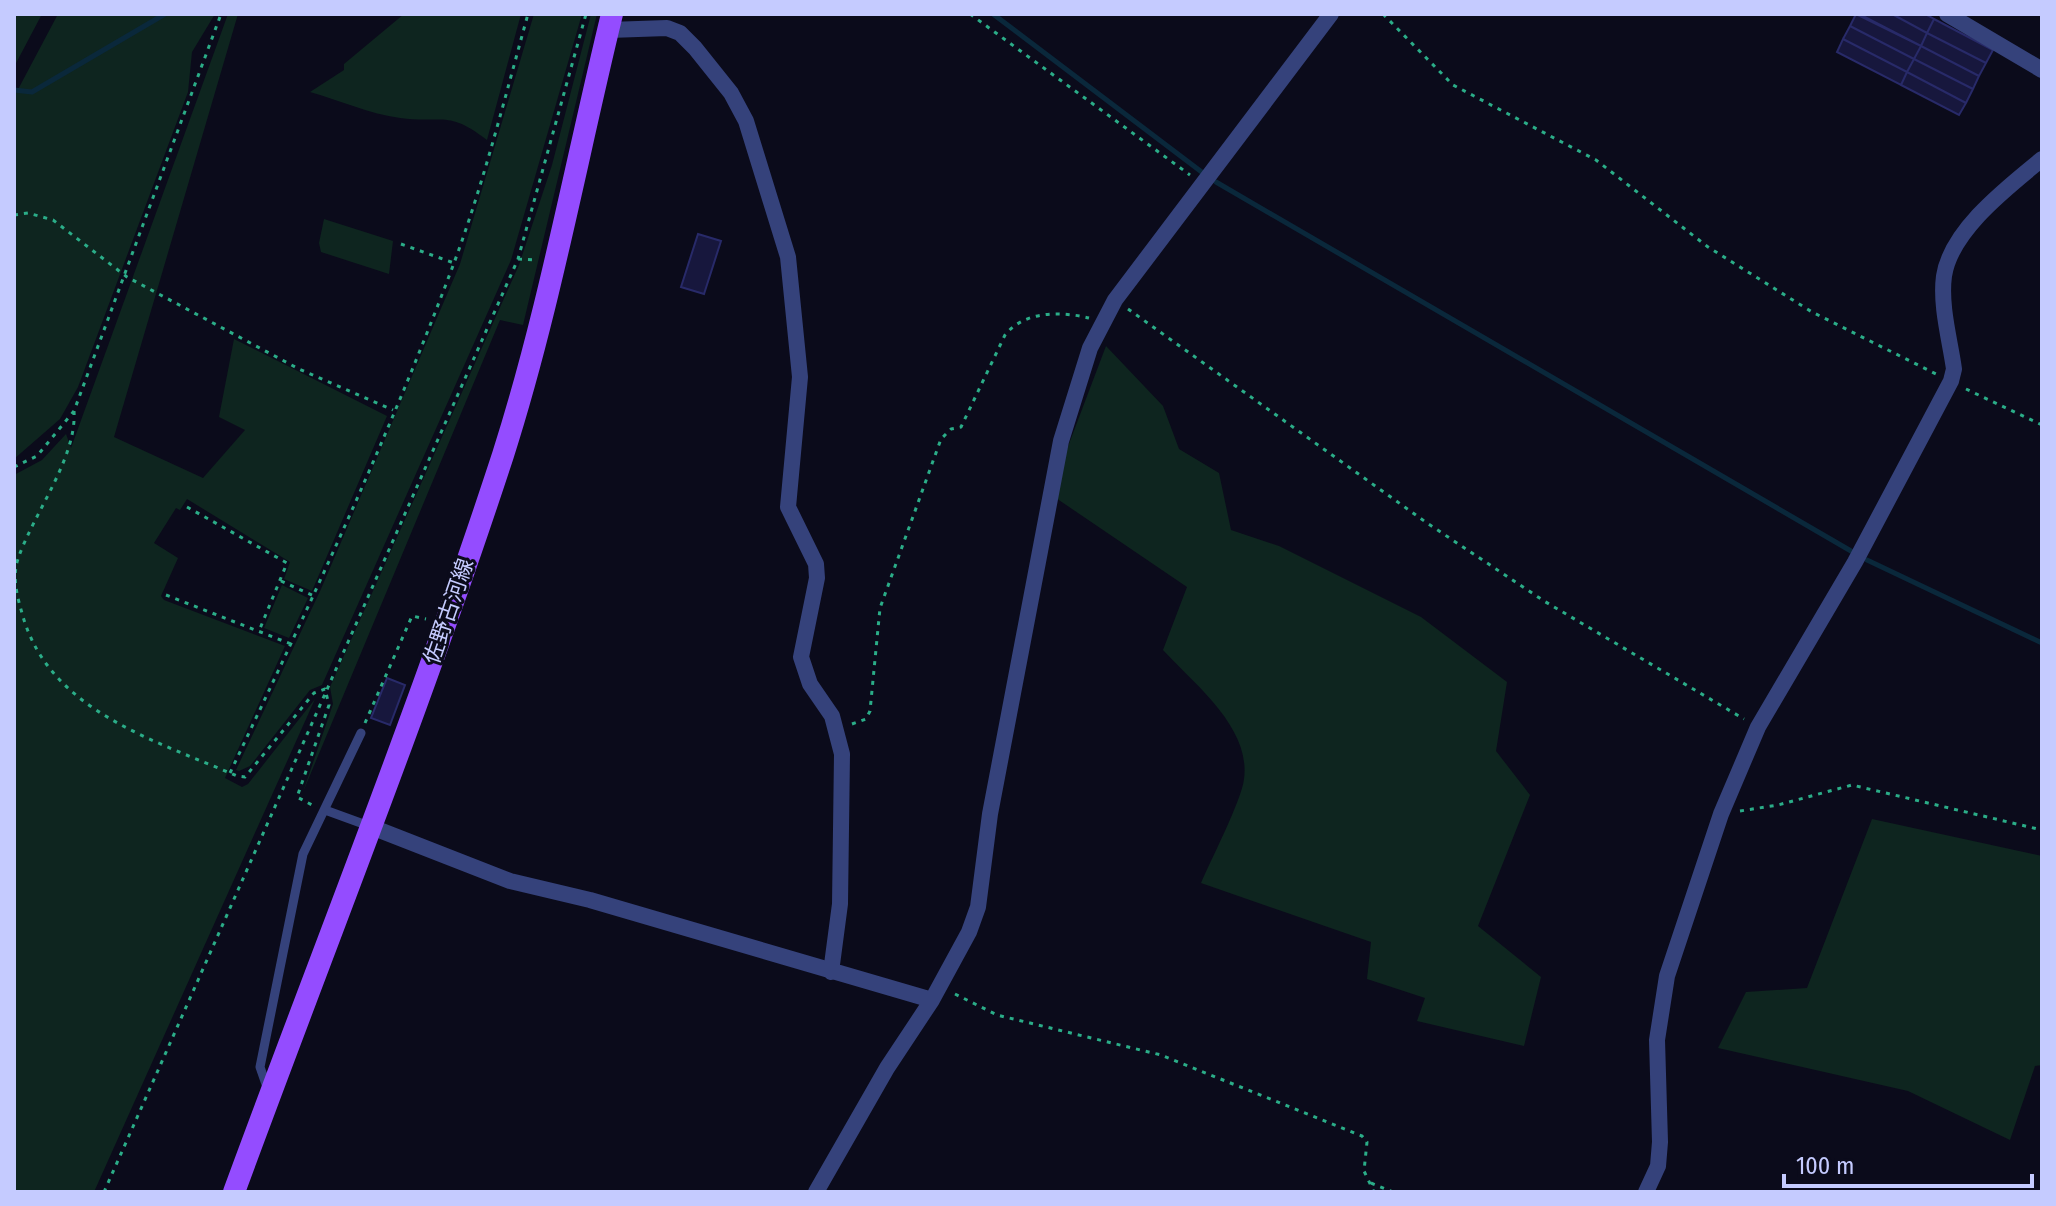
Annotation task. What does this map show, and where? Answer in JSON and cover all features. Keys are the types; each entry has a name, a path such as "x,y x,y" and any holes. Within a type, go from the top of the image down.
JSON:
{"main road":[{"name":"佐野古河線","path":"234,1192 503,454 555,260 610,22"}],"street":[{"path":"816,1192 887,1068 936,993 969,932 978,907 990,814 1061,441 1102,321 1331,14"},
{"path":"1947,14 2042,70"},
{"path":"610,22 667,28 680,33 731,93 753,138 781,227 792,287 800,377 788,507 816,564 817,578 801,657 810,684 837,728 842,754 842,853 831,972"},
{"path":"1646,1192 1658,1166 1657,1040 1667,976 1721,814 1758,727 1855,562 1951,381 1954,369 1944,294 1950,252 1994,198 2042,159"},
{"path":"369,826 510,881 590,900 831,972 936,993"}],"lane":[{"path":"270,1093 261,1077 260,1067 303,854 361,733"},
{"path":"325,810 369,826"}],"path":[{"path":"221,14 127,277 74,411 69,443 17,562 16,590 38,658 77,696 124,728 230,773 245,777 314,693 325,689"},
{"path":"230,773 314,596 454,263 491,148 528,14"},
{"path":"104,1192 518,259 586,14"},
{"path":"970,14 1202,185"},
{"path":"1383,14 1453,85 1596,160 1708,247 1812,312 2042,425"},
{"path":"14,215 28,213 53,220 127,277 299,369 393,410"},
{"path":"401,244 454,263"},
{"path":"518,259 541,260"},
{"path":"1115,300 1531,592 1758,727"},
{"path":"837,728 859,723 870,711 877,619 889,577 941,439 951,429 961,427 1005,335 1016,322 1030,316 1081,316 1102,321"},
{"path":"14,467 37,456 74,411"},
{"path":"187,507 287,563 259,631"},
{"path":"280,581 314,596"},
{"path":"166,595 291,644"},
{"path":"361,733 412,616 433,622"},
{"path":"325,689 329,705 297,797 325,810"},
{"path":"1721,814 1778,805 1852,785 2042,830"},
{"path":"936,993 997,1015 1161,1055 1362,1136 1367,1142 1364,1171 1374,1192"},
{"path":"1369,1183 1393,1192"}],"green space":[{"path":"14,14 42,14 14,67"},
{"path":"58,14 215,14 192,52 188,92 78,387 60,419 14,459 14,97"},
{"path":"228,14 238,14 114,437 203,478 245,430 219,417 234,339 387,416 312,591 284,579 290,562 187,499 180,510 176,508 154,543 178,558 161,596 164,600 285,646 225,778 242,787 248,784 315,699 94,1192 14,1192 14,475 42,460 66,434 71,448"},
{"path":"404,14 521,14 487,140 453,121 389,116 310,92 344,70 344,64"},
{"path":"534,14 582,14 511,260 322,685 310,690 250,766 236,770 321,589 460,264"},
{"path":"591,14 597,14 523,325 500,320 303,792 333,704 330,687 519,265 552,165"},
{"path":"324,219 393,241 389,274 321,252 319,243"},
{"path":"1106,346 1163,406 1179,449 1219,473 1231,530 1279,546 1421,617 1507,682 1496,751 1530,795 1478,926 1541,977 1524,1046 1417,1021 1425,998 1367,979 1371,942 1201,883 1238,800 1244,779 1244,760 1230,724 1163,650 1187,587 1050,494"},
{"path":"282,585 308,598 289,638 264,628"},
{"path":"1872,819 2042,856 2042,1065 2035,1066 2010,1140 1908,1091 1718,1048 1746,992 1807,988"}],"building":[{"path":"1856,14 1921,46 1914,59 1850,26"},
{"path":"1859,14 1892,14 1927,33 1921,46"},
{"path":"1892,14 1925,14 1934,19 1927,33"},
{"path":"1934,19 1993,50 1986,63 1927,33"},
{"path":"1850,26 1914,59 1907,72 1843,39"},
{"path":"1927,33 1986,63 1979,76 1921,46"},
{"path":"1843,39 1907,72 1901,85 1837,52"},
{"path":"1921,46 1979,76 1973,89 1914,59"},
{"path":"1914,59 1973,89 1966,103 1907,72"},
{"path":"1907,72 1966,103 1959,115 1901,85"},
{"path":"698,234 721,241 704,294 681,287"},
{"path":"387,678 405,685 390,725 371,718"}],"waterway":[{"path":"14,90 32,92 165,14"},
{"path":"993,14 1203,173"},
{"path":"1216,182 1851,551"},
{"path":"1867,560 2042,643"}]}
